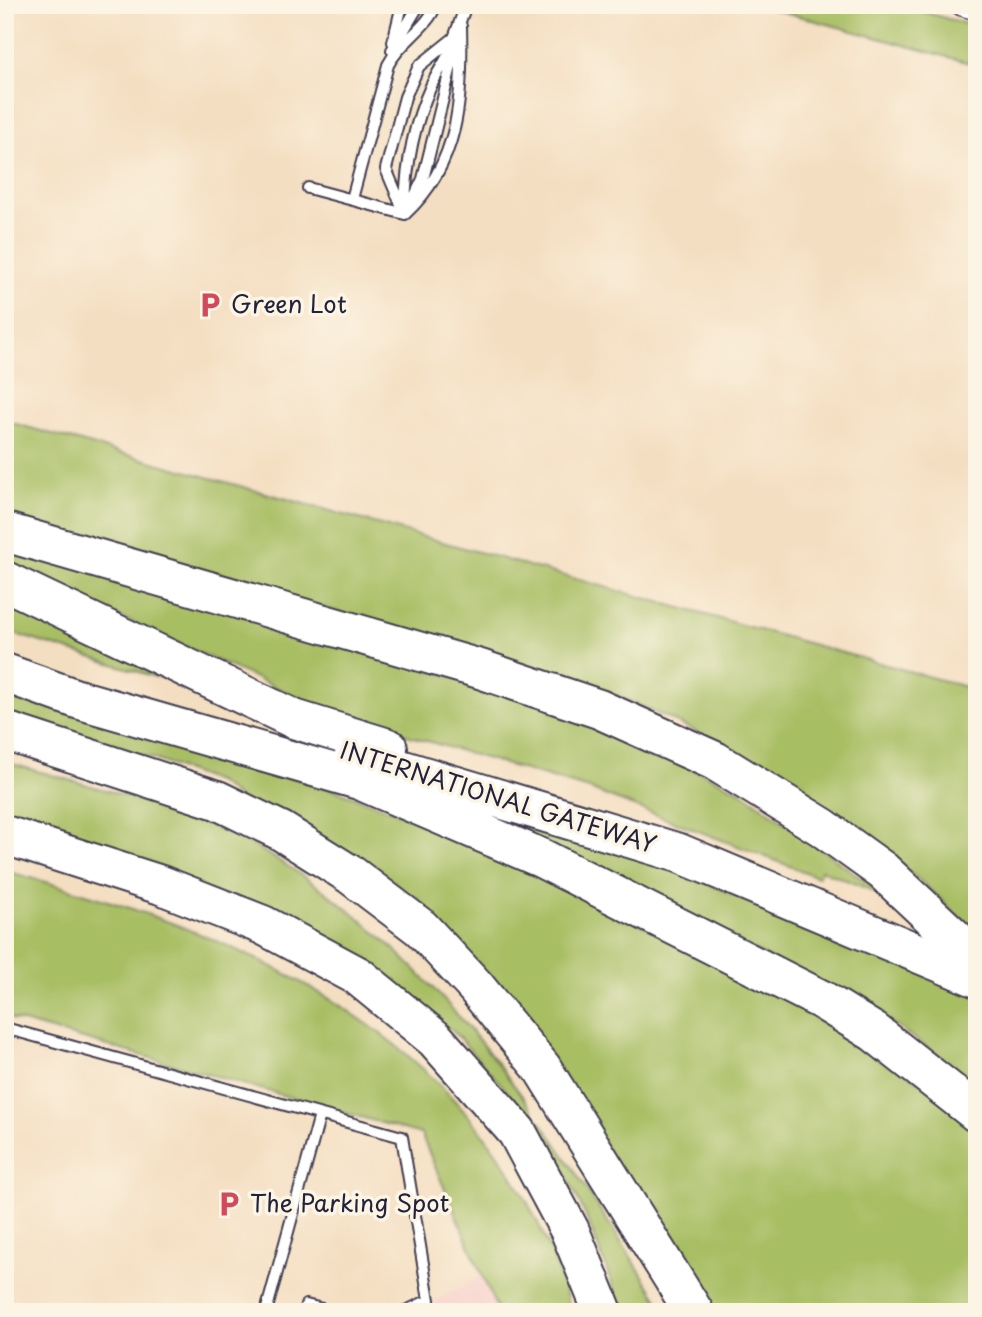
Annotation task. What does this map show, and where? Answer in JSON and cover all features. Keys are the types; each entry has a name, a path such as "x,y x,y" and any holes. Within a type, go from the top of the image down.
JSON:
{"highway":[{"path":"5,532 480,669 599,709 715,761 822,827 883,871 977,959"},
{"path":"5,580 294,719 480,776 679,853"},
{"name":"INTERNATIONAL GATEWAY","path":"5,655 304,740 679,853 977,978"},
{"path":"5,673 77,699 359,780 541,858 822,1000 874,1032 977,1113"},
{"path":"5,731 218,800 281,831 340,868 421,928 475,986 542,1068 694,1312"},
{"path":"5,835 161,885 263,925 358,976 435,1039 517,1132 570,1231 603,1312"},
{"path":"5,845 78,860"}],"street":[{"path":"962,5 977,9"}],"lane":[{"path":"352,199 402,5"},
{"path":"381,86 398,38 414,18 419,5"},
{"path":"381,86 396,50 433,15 436,5"},
{"path":"405,214 423,179 466,5"},
{"path":"405,214 386,169 405,97 419,66 454,38 461,26"},
{"path":"405,214 406,171 422,111 429,90 454,47 461,26"},
{"path":"405,214 424,196 444,163 461,92 461,26"},
{"path":"308,188 405,214"},
{"path":"5,1028 402,1137 429,1300 404,1312"},
{"path":"266,1312 320,1115"},
{"path":"306,1305 334,1312"}],"shaded area":[{"path":"483,1275 498,1312 414,1312"}],"green space":[{"path":"758,5 899,5 977,27 977,65"},
{"path":"5,421 977,690 977,934 934,893 845,821 749,760 646,708 592,686 5,515"},
{"path":"5,546 576,713 741,791 886,896 821,870 818,877 589,789 353,719 311,703 5,565"},
{"path":"5,599 153,671 156,677 5,631"},
{"path":"5,690 338,791 415,819 623,915 804,1006 925,1085 977,1132 977,1312 710,1312 522,1017 219,783 149,757 5,716"},
{"path":"5,762 168,809 231,835 261,850 327,893 387,942 441,996 491,1055 581,1181 666,1312 622,1312 588,1221 555,1156 521,1108 452,1030 5,827"},
{"path":"469,809 651,860 977,996 977,1089 937,1054 868,1007"},
{"path":"5,871 97,897 188,929 274,968 353,1014 425,1071 486,1138 536,1218 571,1312 498,1312 421,1134 5,1017"}],"place":[{"name":"Green Lot","path":"210,305"},
{"name":"The Parking Spot","path":"229,1204"}]}
